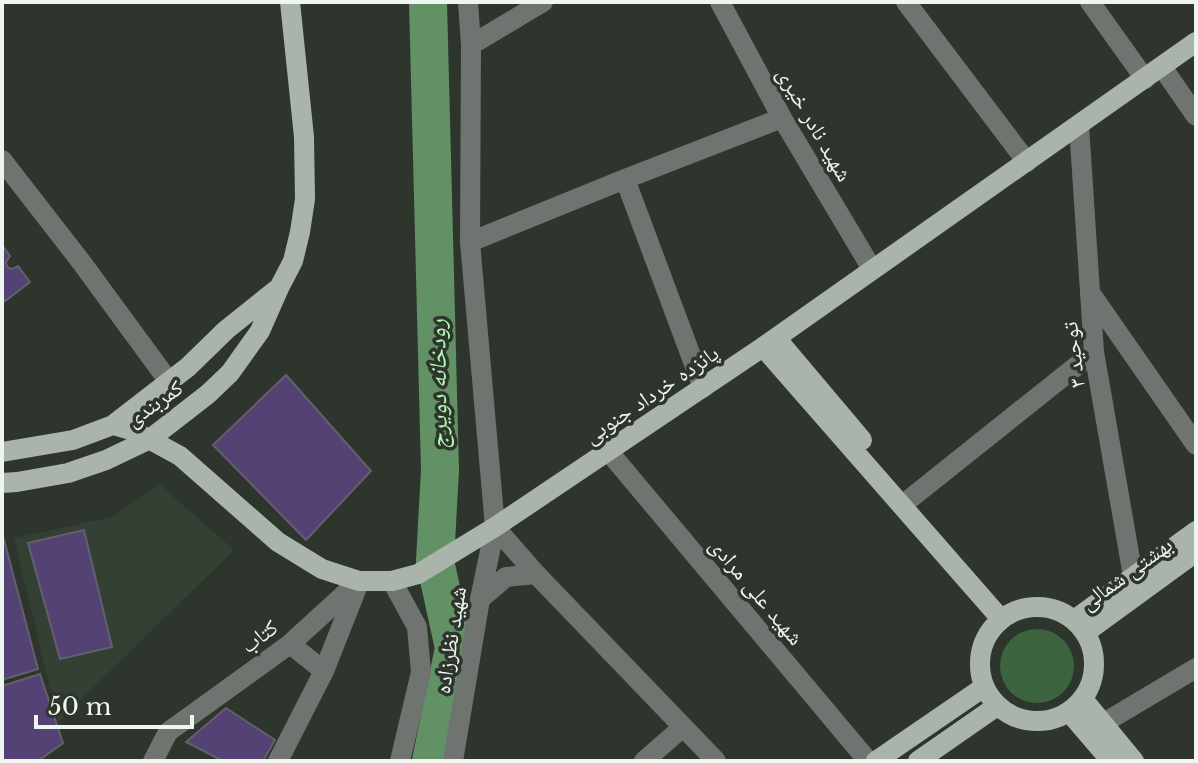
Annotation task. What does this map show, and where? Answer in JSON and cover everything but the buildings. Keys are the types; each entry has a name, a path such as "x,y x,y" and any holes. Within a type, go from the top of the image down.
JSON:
{"main road":[{"name":"کمربندی","path":"2,483 68,473 106,460 150,439 230,373 260,331 293,261 305,199 304,137 290,2"},
{"name":"پانزده خرداد جنوبی","path":"113,425 134,431 180,456 278,542 322,569 359,581 392,581 418,574 495,527 770,343 1196,42"},
{"name":"کمربندی","path":"2,452 73,440 113,425 170,383 226,330 279,288"},
{"path":"770,343 911,498 1006,616"},
{"path":"770,343 1006,616"},
{"path":"1079,626 1133,576 1196,531"},
{"name":"بهشتی شمالی","path":"1079,626 1196,552"},
{"path":"1023,608 1050,608 1079,626 1091,645 1094,673 1090,687 1076,706 1055,719 1040,721 1010,715 997,706 984,687 980,669 981,650 989,633 1006,616 1023,608"},
{"path":"876,761 984,687"},
{"path":"918,761 997,706"},
{"path":"1076,706 1102,724 1134,761"},
{"path":"1076,706 1111,761"}],"street":[{"name":"شهید نظرزاده","path":"453,761 495,527 470,242 471,45 468,2"},
{"path":"471,45 543,2"},
{"name":"شهید نادر خیری","path":"720,2 782,118 872,269"},
{"path":"906,2 1027,162"},
{"path":"1090,2 1145,79"},
{"path":"1162,67 1196,116"},
{"path":"470,242 782,118"},
{"name":"توحید ۳","path":"1079,126 1094,352 1133,576"},
{"path":"2,160 170,383"},
{"path":"625,179 703,388"},
{"path":"1091,294 1196,445"},
{"path":"911,498 1094,352"},
{"name":"شهید علی مرادی","path":"609,452 868,761"},
{"path":"495,527 536,574 716,761"},
{"path":"480,599 506,577 536,574"},
{"path":"278,761 324,671 359,581"},
{"name":"کتاب","path":"153,761 168,732 290,644 359,581"},
{"path":"392,581 417,627 421,672 400,761"},
{"path":"290,644 324,671"},
{"path":"1102,724 1196,668"},
{"path":"644,761 683,727"}],"shaded area":[{"path":"159,484 234,550 58,722 14,538 112,517"}],"green space":[{"path":"1030,629 1044,629 1058,635 1068,645 1074,666 1068,687 1058,697 1044,703 1030,703 1016,697 1006,687 1000,673 1000,659 1006,645 1016,635"}],"waterway":[{"name":"رودخانه دویرج","path":"428,2 440,470 435,561 454,648 431,761"}]}
